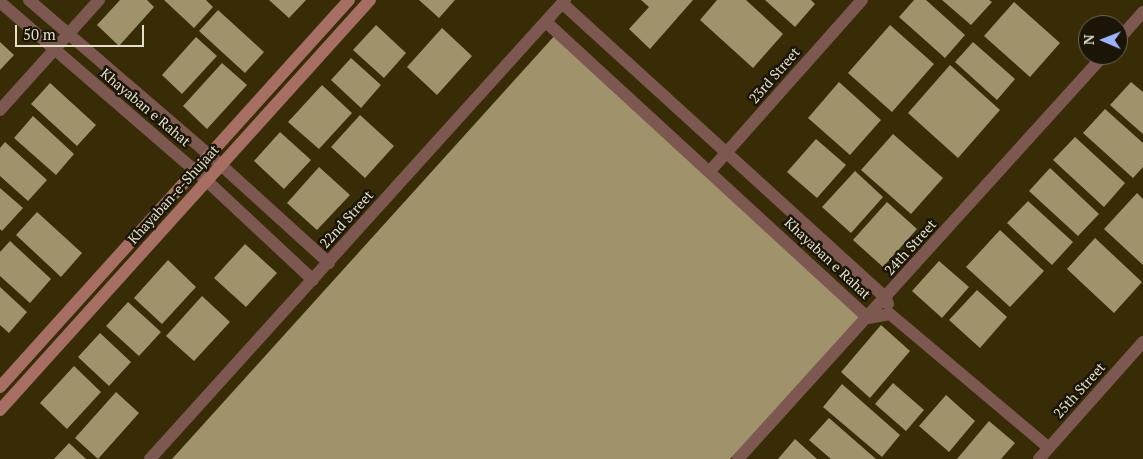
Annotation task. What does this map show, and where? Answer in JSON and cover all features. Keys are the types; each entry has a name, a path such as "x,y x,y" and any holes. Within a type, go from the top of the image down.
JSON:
{"main road":[{"name":"Khayaban-e-Shujaat","path":"0,387 349,0"},
{"name":"Khayaban-e-Shujaat","path":"0,410 370,0"}],"street":[{"name":"Khayaban e Rahat","path":"29,0 210,155 329,264"},
{"path":"0,110 98,0"},
{"name":"23rd Street","path":"710,171 862,0"},
{"name":"Khayaban e Rahat","path":"0,2 53,50 195,170 313,280"},
{"name":"Khayaban e Rahat","path":"546,22 868,318 890,314 886,298 564,2"},
{"name":"22nd Street","path":"150,459 329,264 564,2"},
{"path":"1128,29 1143,12"},
{"name":"24th Street","path":"738,459 868,318 1095,65"},
{"path":"890,314 1049,448"},
{"name":"25th Street","path":"1039,459 1143,342"}],"building":[{"path":"120,0 147,0 154,7 119,46 97,25"},
{"path":"164,0 206,0 213,7 194,28"},
{"path":"269,0 306,0 289,18"},
{"path":"419,0 455,0 439,18"},
{"path":"641,0 693,0 650,49 629,29 649,7"},
{"path":"717,0 746,0 783,34 753,68 700,20"},
{"path":"765,0 811,0 815,4 795,27"},
{"path":"914,0 926,0 965,35 945,58 899,17"},
{"path":"942,0 989,0 992,2 971,25"},
{"path":"1014,2 1060,43 1030,77 984,36"},
{"path":"218,10 264,52 245,73 199,31"},
{"path":"376,25 406,53 384,78 353,50"},
{"path":"890,25 934,64 892,112 848,73"},
{"path":"442,28 472,56 437,95 407,67"},
{"path":"557,33 868,318 730,459 172,459"},
{"path":"196,37 217,56 182,94 162,75"},
{"path":"0,42 14,55 0,70"},
{"path":"973,42 1015,79 997,100 955,62"},
{"path":"351,58 381,85 361,108 331,80"},
{"path":"222,63 247,85 207,129 183,106"},
{"path":"950,65 1000,110 958,158 908,113"},
{"path":"839,82 881,120 850,155 808,118"},
{"path":"1131,82 1143,92 1143,134 1110,105"},
{"path":"50,83 96,125 77,146 31,104"},
{"path":"322,85 352,113 319,149 288,122"},
{"path":"1105,109 1143,143 1143,167 1133,178 1083,133"},
{"path":"360,115 394,146 365,178 331,147"},
{"path":"33,116 74,154 56,175 14,138"},
{"path":"280,132 311,160 284,189 254,161"},
{"path":"893,134 943,178 911,214 861,170"},
{"path":"1075,137 1125,183 1104,207 1053,160"},
{"path":"816,139 846,165 817,198 787,172"},
{"path":"5,142 47,180 28,201 0,176 0,148"},
{"path":"319,167 350,195 317,230 287,203"},
{"path":"1050,168 1099,214 1078,236 1029,191"},
{"path":"855,171 883,197 851,233 822,207"},
{"path":"0,188 23,208 2,231 0,229"},
{"path":"1137,193 1143,199 1143,265 1104,229"},
{"path":"1028,201 1073,242 1052,265 1007,223"},
{"path":"887,202 917,229 883,267 853,240"},
{"path":"37,212 82,253 61,277 16,235"},
{"path":"1000,230 1044,271 1010,307 966,267"},
{"path":"1095,238 1142,282 1114,313 1067,269"},
{"path":"10,241 51,279 30,303 0,276 0,252"},
{"path":"245,244 277,273 246,307 214,278"},
{"path":"168,260 196,287 162,324 134,298"},
{"path":"939,261 969,287 942,318 912,291"},
{"path":"0,287 27,312 9,333 0,325"},
{"path":"977,290 1007,317 980,348 949,320"},
{"path":"202,296 230,322 194,361 166,336"},
{"path":"128,302 161,332 139,356 106,326"},
{"path":"881,325 910,351 870,398 841,372"},
{"path":"100,333 131,362 109,386 78,357"},
{"path":"74,366 101,392 67,429 40,403"},
{"path":"893,383 924,410 906,431 875,404"},
{"path":"842,384 900,435 882,457 823,407"},
{"path":"116,392 139,413 98,459 75,438"},
{"path":"946,395 975,421 949,452 919,426"},
{"path":"829,418 876,459 831,459 809,440"},
{"path":"989,421 1015,443 1001,459 957,459"},
{"path":"795,439 817,459 778,459"},
{"path":"69,443 86,459 54,459"}]}
